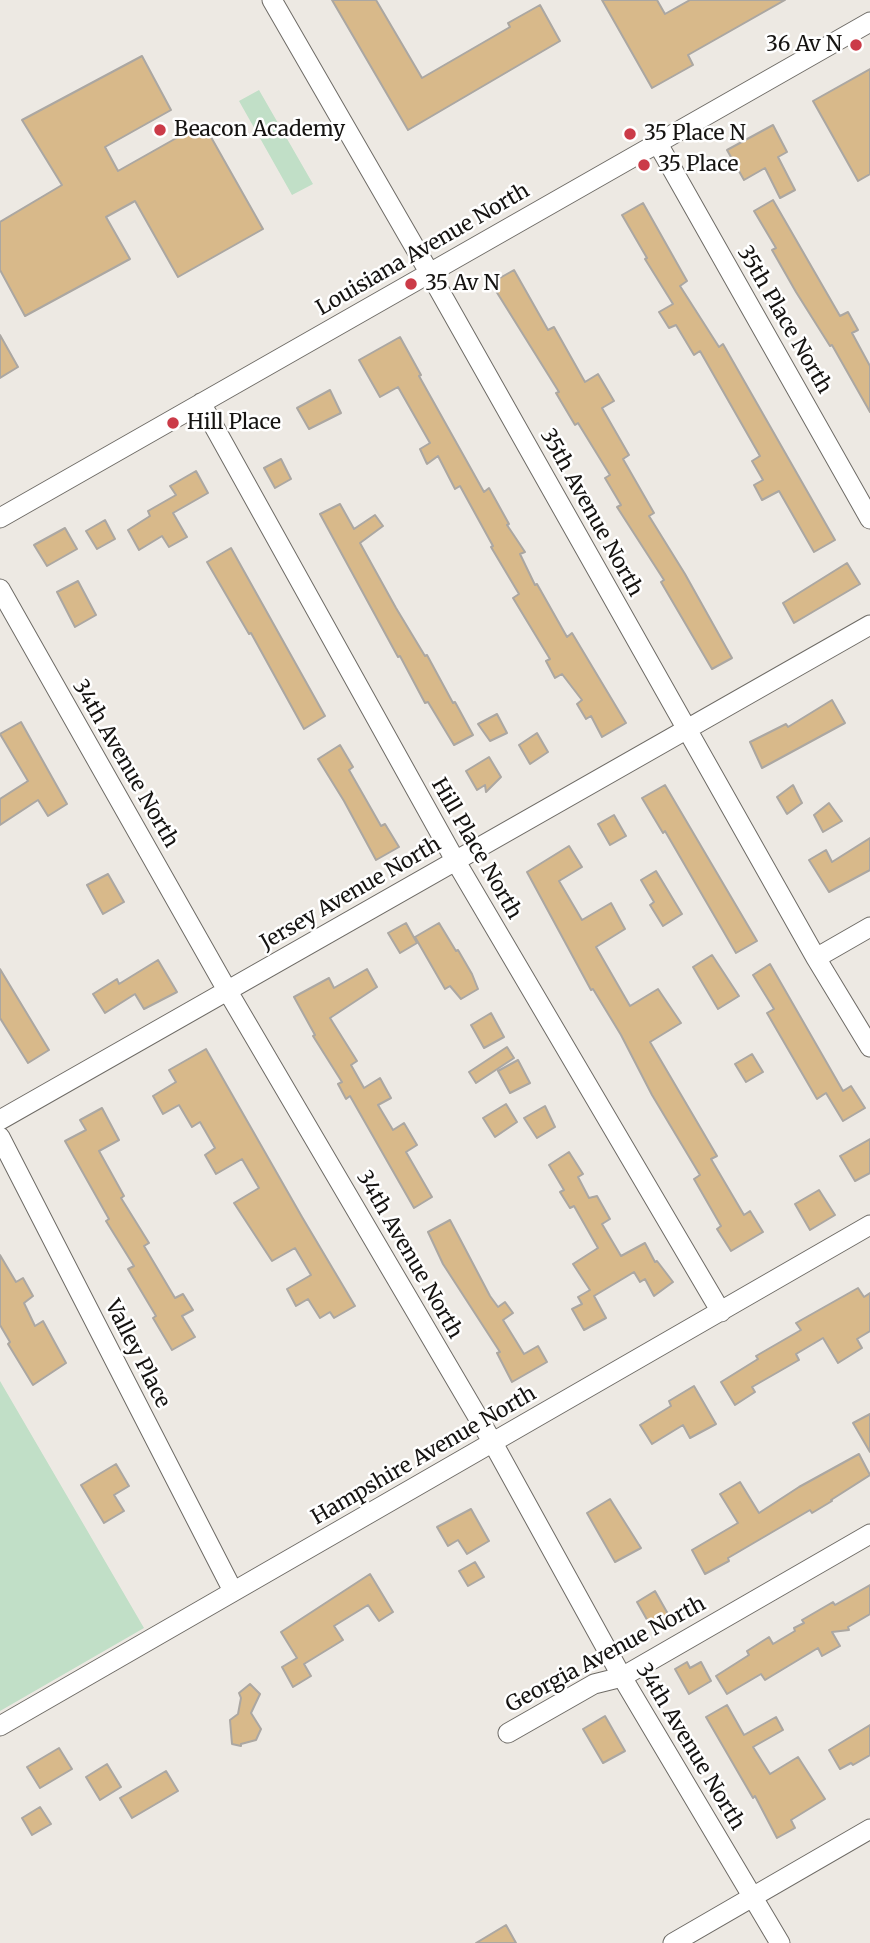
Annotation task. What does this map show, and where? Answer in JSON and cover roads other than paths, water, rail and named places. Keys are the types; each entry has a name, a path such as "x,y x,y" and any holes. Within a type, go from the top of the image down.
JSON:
{"street":[{"name":"35th Avenue North","path":"272,0 429,272 816,958 870,1047"},
{"name":"Louisiana Avenue North","path":"0,519 870,22"},
{"name":"35th Place North","path":"658,144 870,519"},
{"name":"Hill Place North","path":"201,403 455,860 721,1312"},
{"name":"34th Avenue North","path":"0,589 228,990 493,1443 622,1677 780,1943"},
{"name":"Jersey Avenue North","path":"0,1120 870,625"},
{"path":"816,958 870,927"},
{"name":"Valley Place","path":"0,1137 233,1591"},
{"name":"Hampshire Avenue North","path":"0,1726 870,1225"},
{"name":"Georgia Avenue North","path":"508,1733 594,1684 622,1677 870,1534"},
{"path":"673,1943 870,1829"}],"place":[{"name":"36 Av N","path":"856,45"},
{"name":"Beacon Academy","path":"160,130"},
{"name":"35 Place N","path":"630,134"},
{"name":"35 Place","path":"644,165"},
{"name":"35 Av N","path":"411,284"},
{"name":"Hill Place","path":"173,423"}]}
